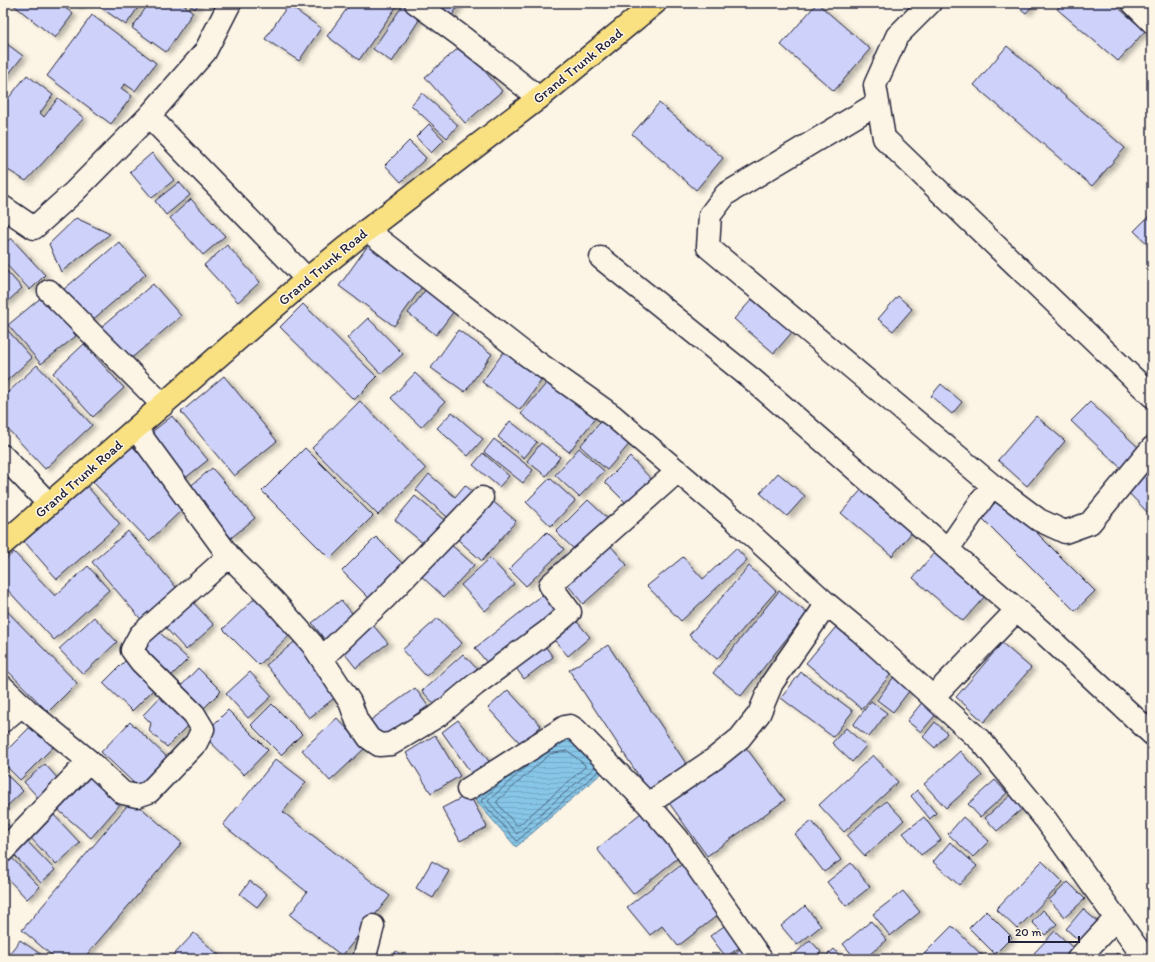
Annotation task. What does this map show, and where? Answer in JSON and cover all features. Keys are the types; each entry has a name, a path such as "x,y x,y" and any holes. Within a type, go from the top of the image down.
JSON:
{"main road":[{"name":"Grand Trunk Road","path":"3,544 307,279 367,230 539,98 655,3"}],"street":[{"path":"3,207 34,228 74,192 149,116 204,52 230,3"},
{"path":"416,3 461,36 539,98"},
{"path":"930,3 897,36 875,85 884,138 1152,396"},
{"path":"1133,3 1152,22"},
{"path":"878,103 726,194 710,215 708,247 992,485 1039,520 1065,532 1090,522 1152,448"},
{"path":"149,116 307,279"},
{"path":"367,230 524,353 613,416 736,521 982,742 1046,820 1145,959"},
{"path":"601,258 754,380 948,549 1150,729"},
{"path":"48,291 163,405"},
{"path":"136,429 229,556 273,600 312,644 350,702 357,721 369,738 379,745 391,744 439,715 548,631 570,612 550,585 678,471"},
{"path":"3,456 49,504"},
{"path":"948,549 992,485"},
{"path":"322,658 384,599 482,498"},
{"path":"3,687 22,705 89,761 123,793 137,796 149,792 196,743 203,729 194,714 141,662 132,650 140,635 229,556"},
{"path":"648,804 714,759 740,738 760,714 772,683 827,604"},
{"path":"933,697 1017,610"},
{"path":"3,721 22,705"},
{"path":"468,789 565,727 570,726 576,730 648,804 678,839 761,959"},
{"path":"3,851 89,761"},
{"path":"1078,959 1116,918"},
{"path":"364,959 373,926"}],"water":[{"path":"572,735 610,766 516,847 475,800 543,739"}],"building":[{"path":"11,3 59,3 73,14 55,38"},
{"path":"72,3 81,3 78,7"},
{"path":"98,3 141,3 126,25 97,5"},
{"path":"149,3 181,3 193,12 166,52 132,28"},
{"path":"187,3 199,3 195,9"},
{"path":"351,3 399,3 359,60 327,36"},
{"path":"431,3 460,3 451,17"},
{"path":"817,3 870,49 834,91 781,45"},
{"path":"1014,3 1035,3 1026,13"},
{"path":"1063,3 1113,3 1145,31 1118,61 1057,9"},
{"path":"288,5 321,28 299,61 265,39"},
{"path":"403,5 421,17 392,62 373,49"},
{"path":"92,15 156,63 135,91 125,84 121,88 132,96 111,124 47,76"},
{"path":"3,41 23,56 3,81"},
{"path":"462,45 502,91 465,123 425,77"},
{"path":"1007,46 1125,148 1092,186 974,85"},
{"path":"27,75 53,95 40,113 44,117 58,98 84,118 26,181 3,167 3,105"},
{"path":"422,93 458,125 447,138 411,105"},
{"path":"659,103 723,158 696,190 632,134"},
{"path":"429,124 444,140 431,153 416,137"},
{"path":"409,141 426,158 401,182 385,165"},
{"path":"152,153 174,180 152,198 130,172"},
{"path":"179,182 190,195 166,215 155,201"},
{"path":"191,199 225,236 203,255 170,218"},
{"path":"1152,213 1152,248 1134,231"},
{"path":"76,218 110,234 61,272 49,244"},
{"path":"11,238 45,275 30,290 3,261 3,245"},
{"path":"119,242 146,274 90,322 63,290"},
{"path":"369,244 424,284 394,326 339,286"},
{"path":"227,245 260,282 238,302 204,265"},
{"path":"3,267 22,288 3,306"},
{"path":"153,284 181,316 128,361 100,328"},
{"path":"426,289 454,311 436,335 408,313"},
{"path":"43,296 76,336 41,364 8,325"},
{"path":"755,296 794,330 774,353 734,319"},
{"path":"898,296 912,309 893,331 878,319"},
{"path":"303,304 377,377 354,400 280,327"},
{"path":"368,318 403,354 381,374 347,338"},
{"path":"3,325 32,358 3,384"},
{"path":"458,330 492,354 465,392 431,368"},
{"path":"84,344 124,388 93,417 53,373"},
{"path":"508,346 546,374 520,410 482,382"},
{"path":"37,365 92,425 45,469 3,424 3,397"},
{"path":"415,373 445,402 421,427 391,398"},
{"path":"553,375 600,412 569,452 521,414"},
{"path":"224,376 277,441 234,476 181,412"},
{"path":"941,384 962,402 952,414 931,396"},
{"path":"360,401 426,469 378,515 312,448"},
{"path":"1090,402 1141,450 1122,469 1071,421"},
{"path":"452,412 483,439 468,456 437,428"},
{"path":"172,416 208,460 184,479 148,435"},
{"path":"1036,416 1065,441 1027,486 998,460"},
{"path":"604,418 631,442 607,470 580,446"},
{"path":"510,421 537,442 524,458 498,437"},
{"path":"494,439 533,470 523,483 484,452"},
{"path":"541,443 560,457 546,476 527,461"},
{"path":"132,446 187,505 149,541 93,482"},
{"path":"305,448 373,516 330,559 262,491"},
{"path":"579,448 604,471 579,497 555,475"},
{"path":"483,453 509,476 499,487 473,465"},
{"path":"630,457 656,484 631,508 605,482"},
{"path":"1149,467 1152,470 1152,517 1126,490"},
{"path":"212,468 255,518 231,538 188,488"},
{"path":"778,473 805,496 787,516 760,493"},
{"path":"429,474 455,497 465,485 475,494 452,521 416,490"},
{"path":"550,478 575,501 551,526 526,502"},
{"path":"86,485 120,524 57,579 23,540"},
{"path":"863,488 913,531 892,556 841,513"},
{"path":"415,496 449,524 429,548 395,520"},
{"path":"1001,497 1095,591 1075,611 981,517"},
{"path":"490,499 516,521 482,561 456,538"},
{"path":"588,500 608,519 576,551 556,532"},
{"path":"128,531 181,593 145,624 92,562"},
{"path":"547,532 564,549 526,586 509,569"},
{"path":"376,537 406,567 372,601 342,571"},
{"path":"449,543 474,565 444,597 420,575"},
{"path":"610,545 627,565 583,604 566,583"},
{"path":"736,548 747,560 681,621 647,586 683,557 703,579"},
{"path":"14,552 55,596 88,566 109,590 54,640 3,585 3,562"},
{"path":"934,553 985,596 963,621 913,578"},
{"path":"490,558 514,584 485,611 461,585"},
{"path":"749,566 776,591 717,659 689,635"},
{"path":"779,591 807,613 741,696 713,673"},
{"path":"260,593 296,629 259,665 223,629"},
{"path":"545,593 557,609 489,665 475,648"},
{"path":"190,599 214,625 186,650 163,625"},
{"path":"341,600 358,620 328,644 312,623"},
{"path":"3,607 77,683 48,712 3,666"},
{"path":"572,616 590,637 568,656 550,635"},
{"path":"94,617 117,642 83,674 59,649"},
{"path":"438,618 462,643 426,676 402,650"},
{"path":"840,622 896,668 862,709 806,663"},
{"path":"372,624 388,643 356,668 341,649"},
{"path":"159,632 188,659 167,680 139,653"},
{"path":"298,639 342,692 309,718 266,665"},
{"path":"542,642 553,657 524,679 513,664"},
{"path":"1002,643 1031,668 984,722 956,697"},
{"path":"608,645 687,765 648,790 569,670"},
{"path":"463,654 478,670 437,707 422,691"},
{"path":"127,659 156,687 132,711 103,683"},
{"path":"198,668 221,691 203,709 180,687"},
{"path":"250,672 272,696 248,718 226,694"},
{"path":"801,672 853,711 833,737 781,698"},
{"path":"896,674 913,686 893,712 877,700"},
{"path":"415,688 428,706 381,739 368,722"},
{"path":"508,690 541,726 521,744 488,708"},
{"path":"162,695 191,723 167,747 149,731 151,723 143,715"},
{"path":"924,700 938,712 921,732 907,721"},
{"path":"871,701 887,713 869,737 853,725"},
{"path":"272,704 302,734 281,755 251,725"},
{"path":"228,710 268,750 244,775 203,735"},
{"path":"337,718 365,748 330,781 302,750"},
{"path":"458,720 494,768 477,781 442,732"},
{"path":"130,722 167,757 138,787 101,752"},
{"path":"935,722 947,733 935,748 923,737"},
{"path":"32,725 54,746 20,780 3,763 3,754"},
{"path":"846,728 866,746 852,762 832,743"},
{"path":"435,735 460,776 431,793 406,753"},
{"path":"744,745 785,800 707,856 667,800"},
{"path":"960,751 982,776 946,808 924,784"},
{"path":"873,755 898,782 844,832 819,805"},
{"path":"276,759 306,782 283,812 390,896 342,956 290,915 307,892 223,825"},
{"path":"45,764 64,786 44,804 24,782"},
{"path":"3,771 23,791 3,810"},
{"path":"89,773 122,802 91,838 57,809"},
{"path":"995,780 1007,793 980,817 968,804"},
{"path":"917,790 936,813 930,819 911,796"},
{"path":"469,794 487,827 460,841 442,808"},
{"path":"1011,795 1023,808 997,831 985,818"},
{"path":"132,800 182,843 83,959 56,959 22,930"},
{"path":"886,801 904,820 865,856 847,836"},
{"path":"647,808 684,853 633,894 597,849"},
{"path":"53,814 80,843 56,865 29,836"},
{"path":"924,817 941,840 921,855 903,833"},
{"path":"963,817 989,841 973,857 948,834"},
{"path":"3,820 16,833 3,846"},
{"path":"812,821 841,860 824,872 795,834"},
{"path":"25,839 55,870 41,883 11,852"},
{"path":"950,842 977,866 959,885 933,862"},
{"path":"9,855 40,887 27,899 3,874 3,861"},
{"path":"432,861 449,871 433,898 416,888"},
{"path":"1042,861 1063,882 1017,929 996,909"},
{"path":"685,862 723,911 678,946 662,926 650,935 627,907"},
{"path":"851,863 870,887 846,906 827,882"},
{"path":"250,881 267,894 257,907 240,894"},
{"path":"1068,882 1085,899 1065,917 1049,900"},
{"path":"903,891 920,912 890,936 873,914"},
{"path":"805,906 821,926 797,945 781,926"},
{"path":"1083,909 1099,923 1081,942 1066,929"},
{"path":"1043,910 1057,924 1045,935 1032,922"},
{"path":"986,911 1012,937 995,954 969,928"},
{"path":"731,921 747,942 726,957 710,936"},
{"path":"871,921 887,940 864,959 856,959 843,944"},
{"path":"952,926 986,959 919,959"},
{"path":"1055,931 1074,949 1065,959 1041,959 1034,953"},
{"path":"194,933 223,959 170,959"},
{"path":"20,940 46,958 5,959"},
{"path":"810,940 821,952 814,959 789,959"},
{"path":"748,943 754,959 727,959"},
{"path":"834,949 843,959 823,959"},
{"path":"396,951 408,959 391,959"},
{"path":"1117,953 1122,959 1110,959"},
{"path":"557,954 561,959 551,959"}]}
